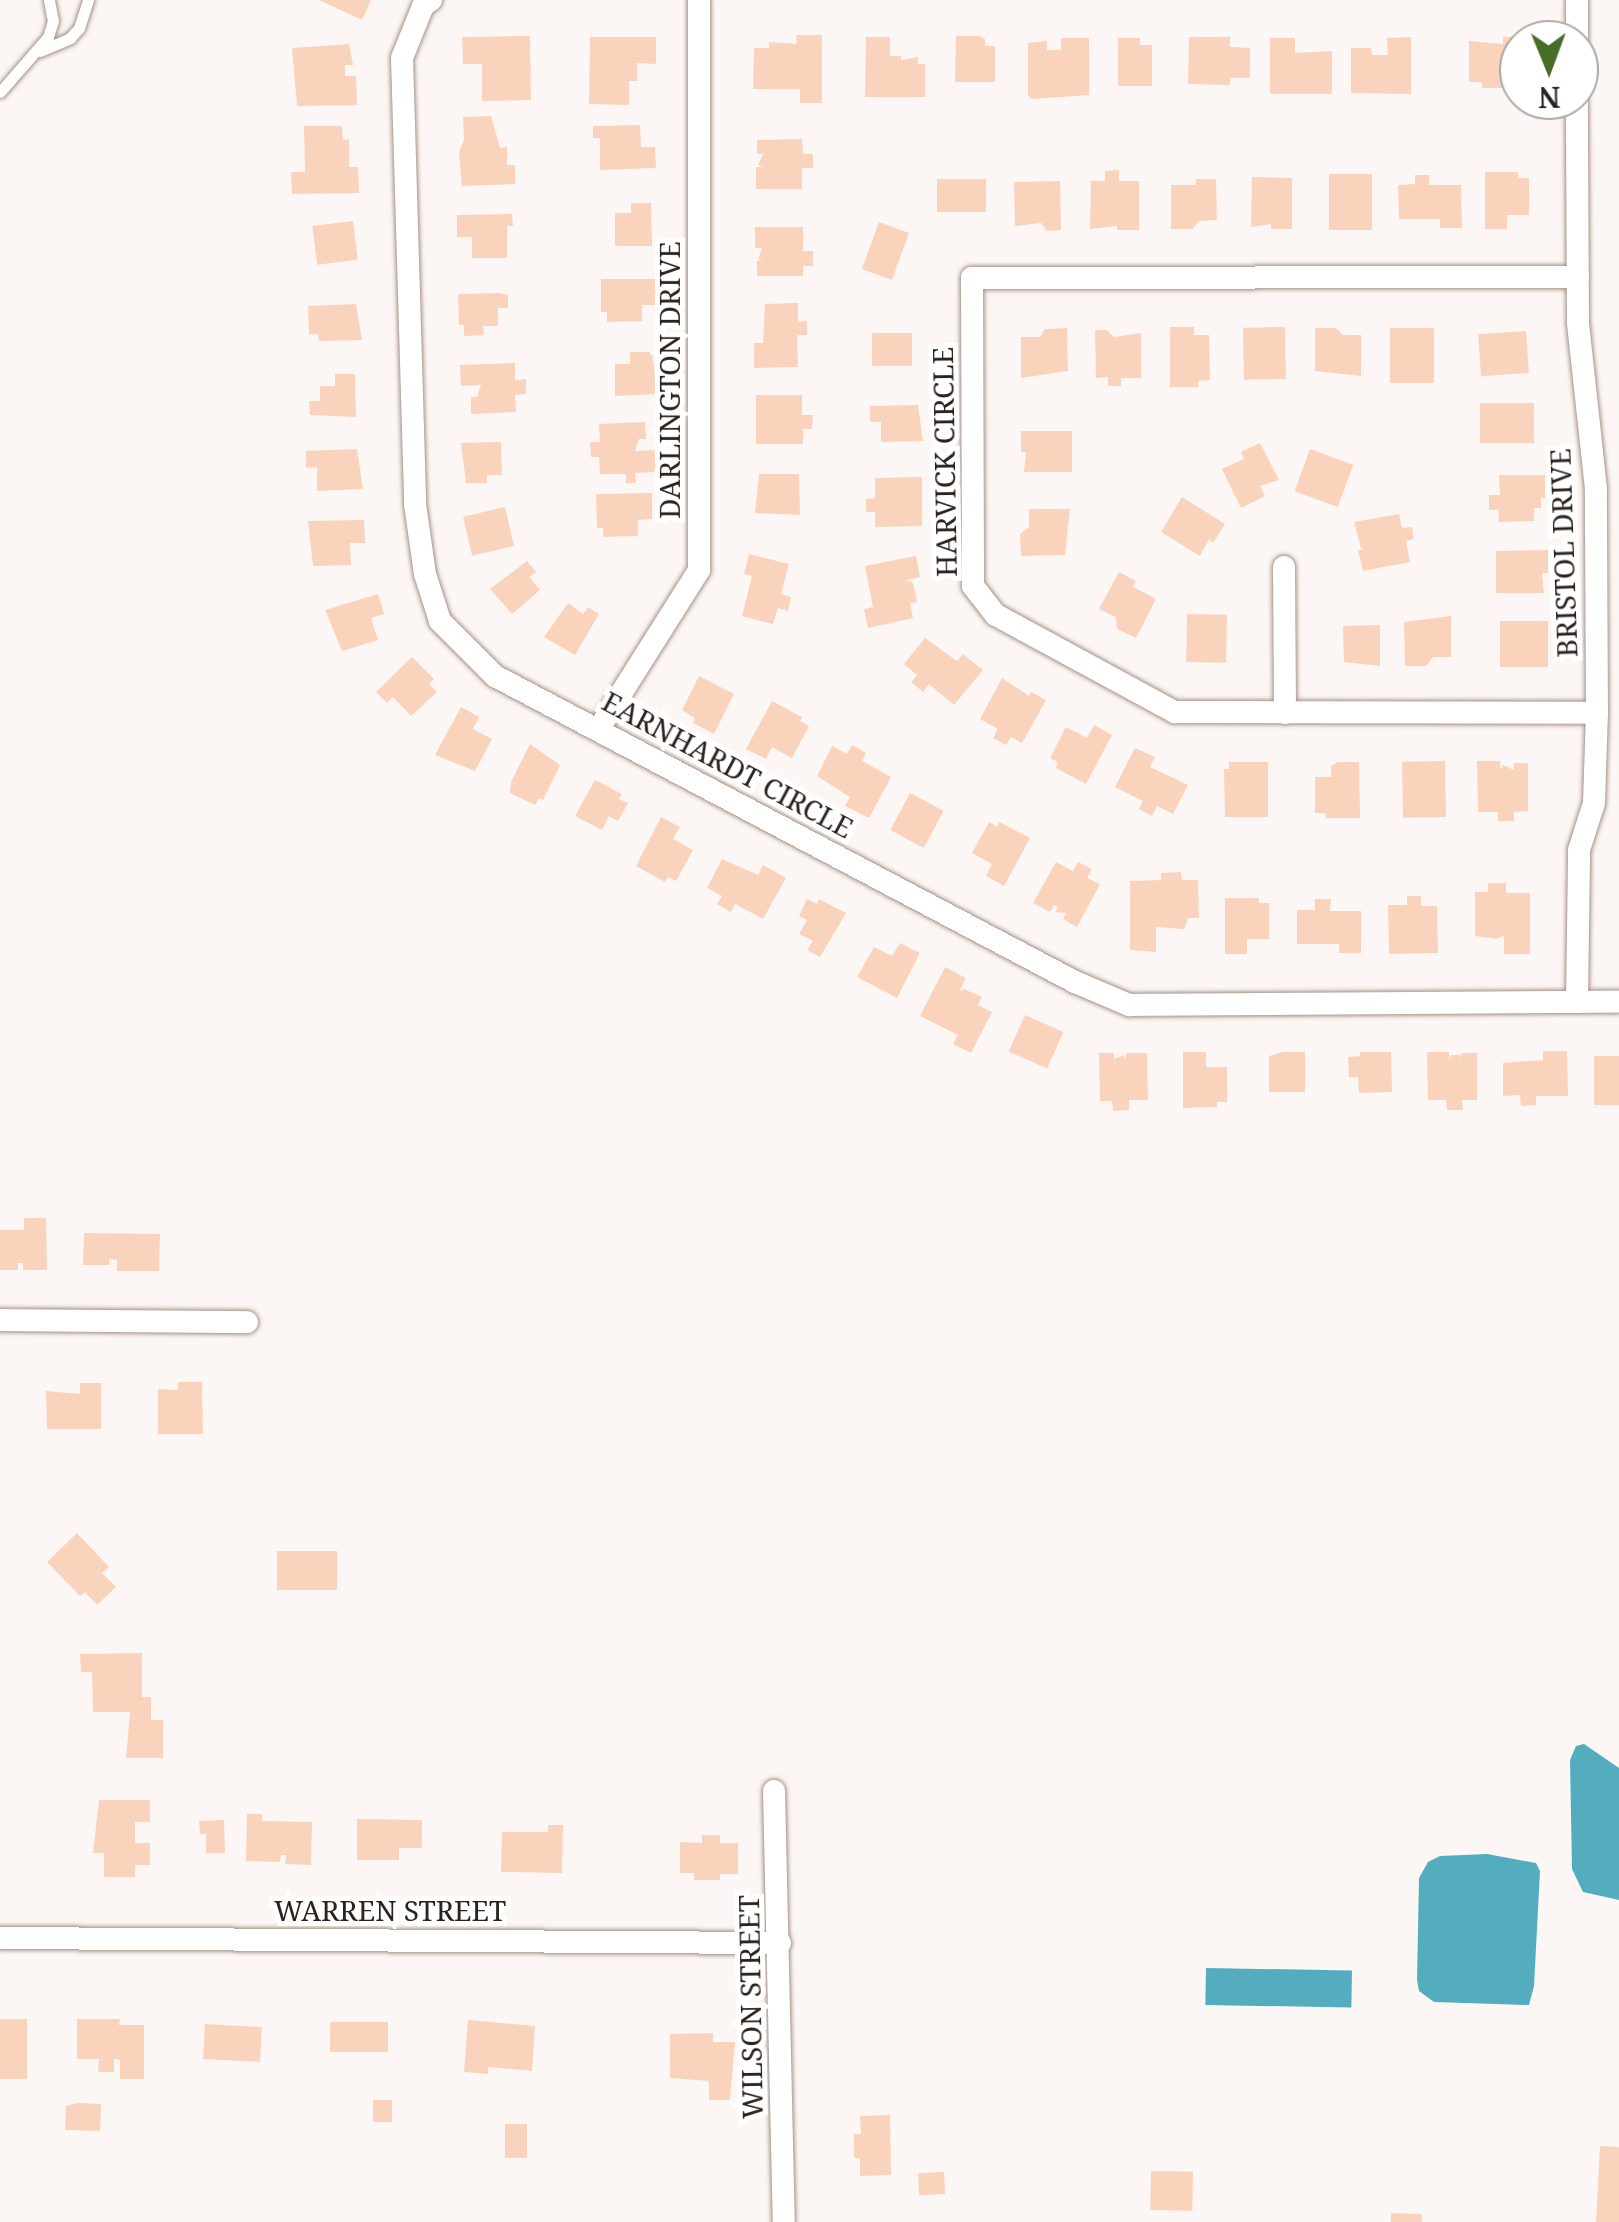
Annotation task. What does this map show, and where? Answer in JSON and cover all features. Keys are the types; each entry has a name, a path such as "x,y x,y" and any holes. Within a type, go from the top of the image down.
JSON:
{"street":[{"name":"EARNHARDT CIRCLE","path":"431,0 423,6 402,58 414,504 425,574 440,621 495,676 1075,982 1130,1005 1619,1002"},
{"name":"DARLINGTON DRIVE","path":"598,730 699,570 698,0"},
{"name":"BRISTOL DRIVE","path":"1577,120 1578,277 1586,415 1596,489 1597,712 1594,803 1579,850 1577,1002"},
{"name":"HARVICK CIRCLE","path":"1578,277 972,278 973,586 982,603 996,615 1175,712 1597,712"},
{"path":"1284,567 1285,714"},
{"path":"0,1320 247,1322"},
{"name":"WILSON STREET","path":"774,1791 784,2222"},
{"name":"WARREN STREET","path":"0,1938 780,1943"}],"lane":[{"path":"0,92 36,53 52,21 49,0"},
{"path":"36,53 70,38 79,28 88,0"}],"water":[{"path":"1584,1744 1619,1768 1619,1900 1583,1892 1572,1869 1570,1760 1576,1746"},
{"path":"1487,1854 1536,1863 1540,1871 1534,1986 1529,2005 1434,2002 1419,1991 1417,1980 1419,1878 1428,1862 1440,1856"},
{"path":"1206,1968 1352,1971 1351,2008 1205,2005"}],"building":[{"path":"319,0 371,0 362,20"},
{"path":"796,35 822,35 822,103 800,103 800,89 753,89 754,48 769,48 769,42 797,44"},
{"path":"530,36 531,100 482,101 482,64 463,64 462,37"},
{"path":"956,36 979,36 985,39 985,46 995,46 995,82 955,82"},
{"path":"590,37 656,37 656,64 637,63 637,81 629,81 629,105 589,104"},
{"path":"866,37 890,37 890,56 901,56 901,60 918,57 918,64 925,64 925,97 865,97"},
{"path":"1189,37 1230,37 1230,47 1250,48 1250,78 1230,78 1230,85 1188,84"},
{"path":"1411,37 1411,94 1351,93 1351,48 1371,48 1372,55 1388,55 1387,38"},
{"path":"1061,38 1089,38 1089,95 1032,99 1028,95 1028,43 1047,41 1047,50 1061,50"},
{"path":"1118,38 1140,38 1140,45 1152,45 1152,86 1118,86"},
{"path":"1270,38 1295,38 1295,53 1332,51 1332,94 1270,94"},
{"path":"1469,41 1499,44 1499,88 1482,88 1482,82 1469,82"},
{"path":"349,44 353,65 345,65 345,76 356,76 357,105 297,106 292,48"},
{"path":"491,116 500,148 507,147 507,165 515,165 515,184 462,186 459,152 464,140 463,117"},
{"path":"640,125 641,147 655,147 656,168 600,170 600,138 593,138 593,126"},
{"path":"304,126 342,126 343,140 349,139 349,167 358,167 359,193 292,194 291,172 305,172"},
{"path":"802,139 803,154 813,154 813,168 802,168 802,189 756,189 756,167 763,167 758,165 763,154 757,154 757,140"},
{"path":"1119,170 1119,181 1139,181 1139,230 1117,230 1117,226 1090,229 1091,181 1105,181 1105,171"},
{"path":"1485,172 1518,172 1518,178 1529,178 1529,215 1507,215 1507,229 1485,229"},
{"path":"1329,174 1372,174 1372,230 1329,230"},
{"path":"1415,175 1429,175 1429,185 1461,185 1462,228 1440,228 1440,219 1399,219 1398,185 1415,184"},
{"path":"1252,177 1292,178 1292,229 1271,229 1271,224 1251,227"},
{"path":"937,179 986,179 986,212 937,212"},
{"path":"1196,179 1216,179 1217,220 1199,221 1193,229 1171,229 1171,185 1196,185"},
{"path":"1060,181 1061,230 1047,231 1041,223 1015,226 1014,182"},
{"path":"631,203 651,203 652,246 615,246 615,213 631,213"},
{"path":"512,214 513,226 507,226 507,258 472,258 472,237 457,237 457,215"},
{"path":"353,221 358,260 317,265 312,226"},
{"path":"879,222 909,233 892,280 862,269"},
{"path":"755,227 803,227 803,251 813,251 813,266 803,266 803,276 757,276 757,261 763,258 758,259 762,248 755,248"},
{"path":"601,279 656,279 657,305 642,305 642,321 607,322 607,312 601,312"},
{"path":"458,294 508,295 508,308 498,308 498,326 483,326 484,335 464,336 464,325 459,325"},
{"path":"798,303 798,322 807,321 807,335 797,335 798,367 754,368 754,343 763,343 765,304"},
{"path":"356,304 362,340 319,341 318,334 309,334 308,306"},
{"path":"1170,327 1194,327 1194,335 1209,335 1210,380 1198,381 1198,387 1170,387"},
{"path":"1285,327 1286,379 1244,380 1243,328"},
{"path":"1067,328 1068,371 1021,378 1021,337 1040,337 1045,329"},
{"path":"1315,328 1336,328 1343,335 1361,335 1361,376 1315,371"},
{"path":"1390,328 1434,328 1434,383 1390,383"},
{"path":"1095,330 1107,330 1114,337 1141,333 1141,378 1121,378 1121,386 1108,386 1108,377 1096,378"},
{"path":"1526,331 1529,373 1481,376 1478,334"},
{"path":"872,333 912,333 912,366 872,366"},
{"path":"630,352 652,352 657,394 615,396 615,364 630,364"},
{"path":"515,363 515,380 526,379 526,394 515,395 516,412 471,414 471,397 477,397 481,385 461,386 460,365"},
{"path":"335,374 355,374 356,417 310,415 309,401 320,401 320,386 335,386"},
{"path":"756,395 802,395 802,415 813,415 812,429 803,429 803,444 756,444"},
{"path":"1480,403 1534,403 1534,443 1480,443"},
{"path":"918,405 923,441 881,442 881,422 870,422 870,406"},
{"path":"645,422 646,439 639,439 635,451 656,450 656,472 635,473 636,483 626,483 626,474 600,474 599,457 591,457 590,442 600,442 599,424"},
{"path":"1021,431 1072,431 1072,472 1024,472 1026,452 1021,452"},
{"path":"501,442 502,475 487,475 487,483 466,483 461,443"},
{"path":"1260,443 1279,480 1260,486 1265,496 1241,508 1222,469 1244,459 1241,452"},
{"path":"357,449 363,489 317,491 317,467 306,468 306,451"},
{"path":"1310,449 1353,465 1338,507 1295,491"},
{"path":"759,474 799,474 800,515 755,513"},
{"path":"1499,475 1545,475 1545,498 1541,498 1541,508 1534,508 1534,521 1499,522 1498,510 1489,510 1489,495 1500,495"},
{"path":"922,477 922,526 875,527 875,512 866,512 866,499 875,498 875,478"},
{"path":"652,493 652,519 638,520 638,536 603,537 603,528 597,528 596,494"},
{"path":"1182,497 1225,524 1213,543 1209,539 1200,556 1161,532"},
{"path":"505,507 514,546 472,556 463,517"},
{"path":"1029,509 1070,509 1065,555 1021,556 1020,534 1029,527"},
{"path":"1399,514 1402,528 1412,527 1414,539 1406,541 1410,562 1363,571 1358,550 1365,549 1361,548 1354,522"},
{"path":"364,520 365,543 350,543 351,565 313,566 308,521"},
{"path":"1548,550 1548,573 1542,573 1544,593 1496,593 1496,551"},
{"path":"749,554 789,564 781,594 791,597 788,611 778,608 773,624 742,616 752,576 744,574"},
{"path":"916,556 920,577 907,580 913,583 917,602 910,603 913,618 868,628 864,609 873,607 865,566"},
{"path":"527,561 536,572 529,577 540,590 512,614 490,589"},
{"path":"1119,572 1136,581 1133,587 1156,599 1136,638 1117,629 1116,617 1099,609"},
{"path":"378,594 384,614 371,618 378,640 342,651 325,610"},
{"path":"568,603 583,614 588,607 599,614 575,655 544,637"},
{"path":"1187,614 1227,615 1226,663 1186,662"},
{"path":"1451,616 1451,657 1433,657 1426,666 1405,666 1404,622"},
{"path":"1500,621 1548,621 1548,667 1500,667"},
{"path":"1380,625 1380,666 1344,662 1343,626"},
{"path":"925,638 957,661 963,654 983,670 954,705 929,684 923,692 911,682 917,675 904,664"},
{"path":"412,657 434,679 429,684 437,692 411,716 393,697 387,703 376,692"},
{"path":"699,676 734,694 714,734 693,723 695,718 682,710"},
{"path":"1002,678 1029,696 1031,692 1046,700 1022,743 1011,737 1006,745 993,738 998,729 980,719"},
{"path":"772,701 802,717 800,721 809,726 792,758 772,747 766,759 746,749"},
{"path":"461,707 479,717 473,729 492,739 475,771 435,755"},
{"path":"1094,725 1112,735 1086,784 1056,768 1058,762 1050,758 1066,727 1087,738"},
{"path":"530,744 560,765 543,800 539,798 535,805 510,793 511,782"},
{"path":"852,745 866,753 862,761 891,777 869,818 845,806 850,797 817,776 832,746 847,754"},
{"path":"1135,748 1155,757 1150,767 1188,785 1173,814 1157,806 1152,816 1139,809 1143,801 1115,787"},
{"path":"1445,761 1446,817 1403,818 1402,762"},
{"path":"1477,761 1500,761 1501,770 1503,765 1514,770 1514,763 1528,763 1528,811 1514,812 1514,821 1498,821 1498,812 1478,812"},
{"path":"1229,762 1268,762 1268,817 1225,817 1224,769 1229,769"},
{"path":"1359,762 1360,818 1326,818 1325,813 1315,813 1315,777 1331,777 1331,766"},
{"path":"595,780 622,794 619,799 628,803 618,821 609,816 602,830 575,816"},
{"path":"910,793 944,811 924,848 890,830"},
{"path":"661,817 680,827 673,839 693,850 676,881 668,877 665,882 636,866"},
{"path":"989,822 997,827 999,822 1030,838 1004,886 986,876 992,864 972,853"},
{"path":"722,859 758,875 763,865 786,878 763,919 735,904 731,912 717,904 722,896 707,888"},
{"path":"1056,862 1073,871 1078,862 1092,869 1087,878 1100,884 1077,927 1063,919 1066,913 1055,912 1058,907 1054,905 1050,912 1033,903"},
{"path":"1181,872 1182,880 1198,880 1199,918 1188,918 1184,929 1156,927 1156,952 1130,950 1130,881 1161,880 1161,873"},
{"path":"1488,883 1506,883 1506,893 1530,893 1530,954 1504,954 1504,935 1497,939 1475,936 1475,892 1488,892"},
{"path":"1407,896 1421,896 1421,906 1437,906 1438,953 1389,954 1388,905 1407,905"},
{"path":"1225,898 1259,898 1259,903 1269,903 1269,939 1247,939 1247,954 1225,954"},
{"path":"807,899 817,904 819,899 846,913 820,957 807,950 813,941 799,934 807,920 799,916"},
{"path":"1315,899 1331,899 1330,911 1361,911 1361,953 1339,953 1339,944 1297,944 1297,910 1315,910"},
{"path":"900,943 920,953 897,998 857,977 874,947 892,956"},
{"path":"945,967 966,978 959,992 964,989 982,997 978,1005 992,1012 971,1053 953,1044 958,1035 920,1016"},
{"path":"1025,1015 1063,1032 1047,1069 1009,1052"},
{"path":"1543,1051 1567,1051 1568,1096 1536,1096 1536,1105 1521,1106 1520,1095 1503,1096 1503,1063 1543,1060"},
{"path":"1183,1052 1206,1052 1206,1067 1227,1067 1227,1102 1217,1102 1217,1107 1183,1108"},
{"path":"1305,1052 1305,1092 1269,1092 1269,1056"},
{"path":"1360,1052 1391,1052 1392,1092 1359,1093 1358,1077 1349,1077 1348,1057 1360,1056"},
{"path":"1427,1052 1449,1052 1449,1060 1451,1055 1460,1055 1460,1060 1462,1053 1477,1053 1477,1100 1462,1100 1463,1110 1447,1110 1446,1100 1428,1100"},
{"path":"1099,1053 1114,1053 1114,1059 1124,1055 1124,1060 1127,1053 1147,1053 1148,1100 1129,1100 1129,1110 1113,1111 1112,1101 1100,1101"},
{"path":"1594,1056 1619,1056 1619,1105 1594,1105"},
{"path":"24,1218 46,1218 47,1270 23,1270 23,1263 18,1263 18,1270 0,1270 0,1230 24,1230"},
{"path":"84,1233 160,1234 159,1271 117,1271 117,1260 109,1259 109,1265 83,1265"},
{"path":"178,1382 202,1382 203,1434 158,1434 158,1389 178,1390"},
{"path":"80,1383 101,1383 101,1429 47,1429 46,1391 80,1394"},
{"path":"77,1533 109,1567 102,1573 116,1587 97,1605 85,1592 80,1596 47,1562"},
{"path":"277,1551 337,1551 337,1590 277,1590"},
{"path":"142,1653 142,1697 151,1697 151,1720 163,1720 163,1758 126,1758 130,1712 93,1712 92,1672 81,1672 80,1654"},
{"path":"99,1800 150,1800 150,1822 135,1822 135,1843 150,1843 150,1865 135,1865 135,1877 104,1877 104,1853 93,1853"},
{"path":"247,1814 262,1814 262,1821 312,1822 311,1865 285,1864 286,1855 281,1855 280,1862 246,1861"},
{"path":"357,1819 422,1820 422,1848 399,1848 399,1860 357,1860"},
{"path":"224,1820 225,1853 206,1853 206,1834 200,1834 199,1821"},
{"path":"548,1825 563,1825 562,1873 501,1872 502,1832 548,1832"},
{"path":"702,1835 720,1835 720,1843 738,1843 738,1874 720,1874 720,1880 694,1880 694,1873 680,1873 680,1842 702,1843"},
{"path":"0,2019 27,2019 27,2079 0,2079"},
{"path":"77,2019 120,2019 119,2025 144,2025 144,2079 120,2079 120,2060 114,2059 114,2072 98,2072 99,2059 77,2059"},
{"path":"468,2020 535,2026 532,2071 488,2067 488,2074 464,2072"},
{"path":"330,2022 388,2022 388,2052 330,2052"},
{"path":"205,2024 262,2027 260,2062 203,2059"},
{"path":"713,2033 713,2042 735,2042 730,2100 709,2100 709,2081 670,2078 670,2034"},
{"path":"373,2100 392,2100 392,2122 373,2122"},
{"path":"101,2104 100,2131 65,2130 66,2106"},
{"path":"890,2115 891,2175 860,2176 860,2158 854,2158 854,2134 861,2134 860,2116"},
{"path":"505,2124 527,2124 527,2158 505,2158"},
{"path":"1600,2146 1619,2147 1619,2222 1596,2222"},
{"path":"1151,2171 1193,2172 1192,2211 1150,2210"},
{"path":"944,2172 945,2194 919,2195 918,2173"},
{"path":"1391,2213 1422,2214 1422,2222 1391,2222"}]}
